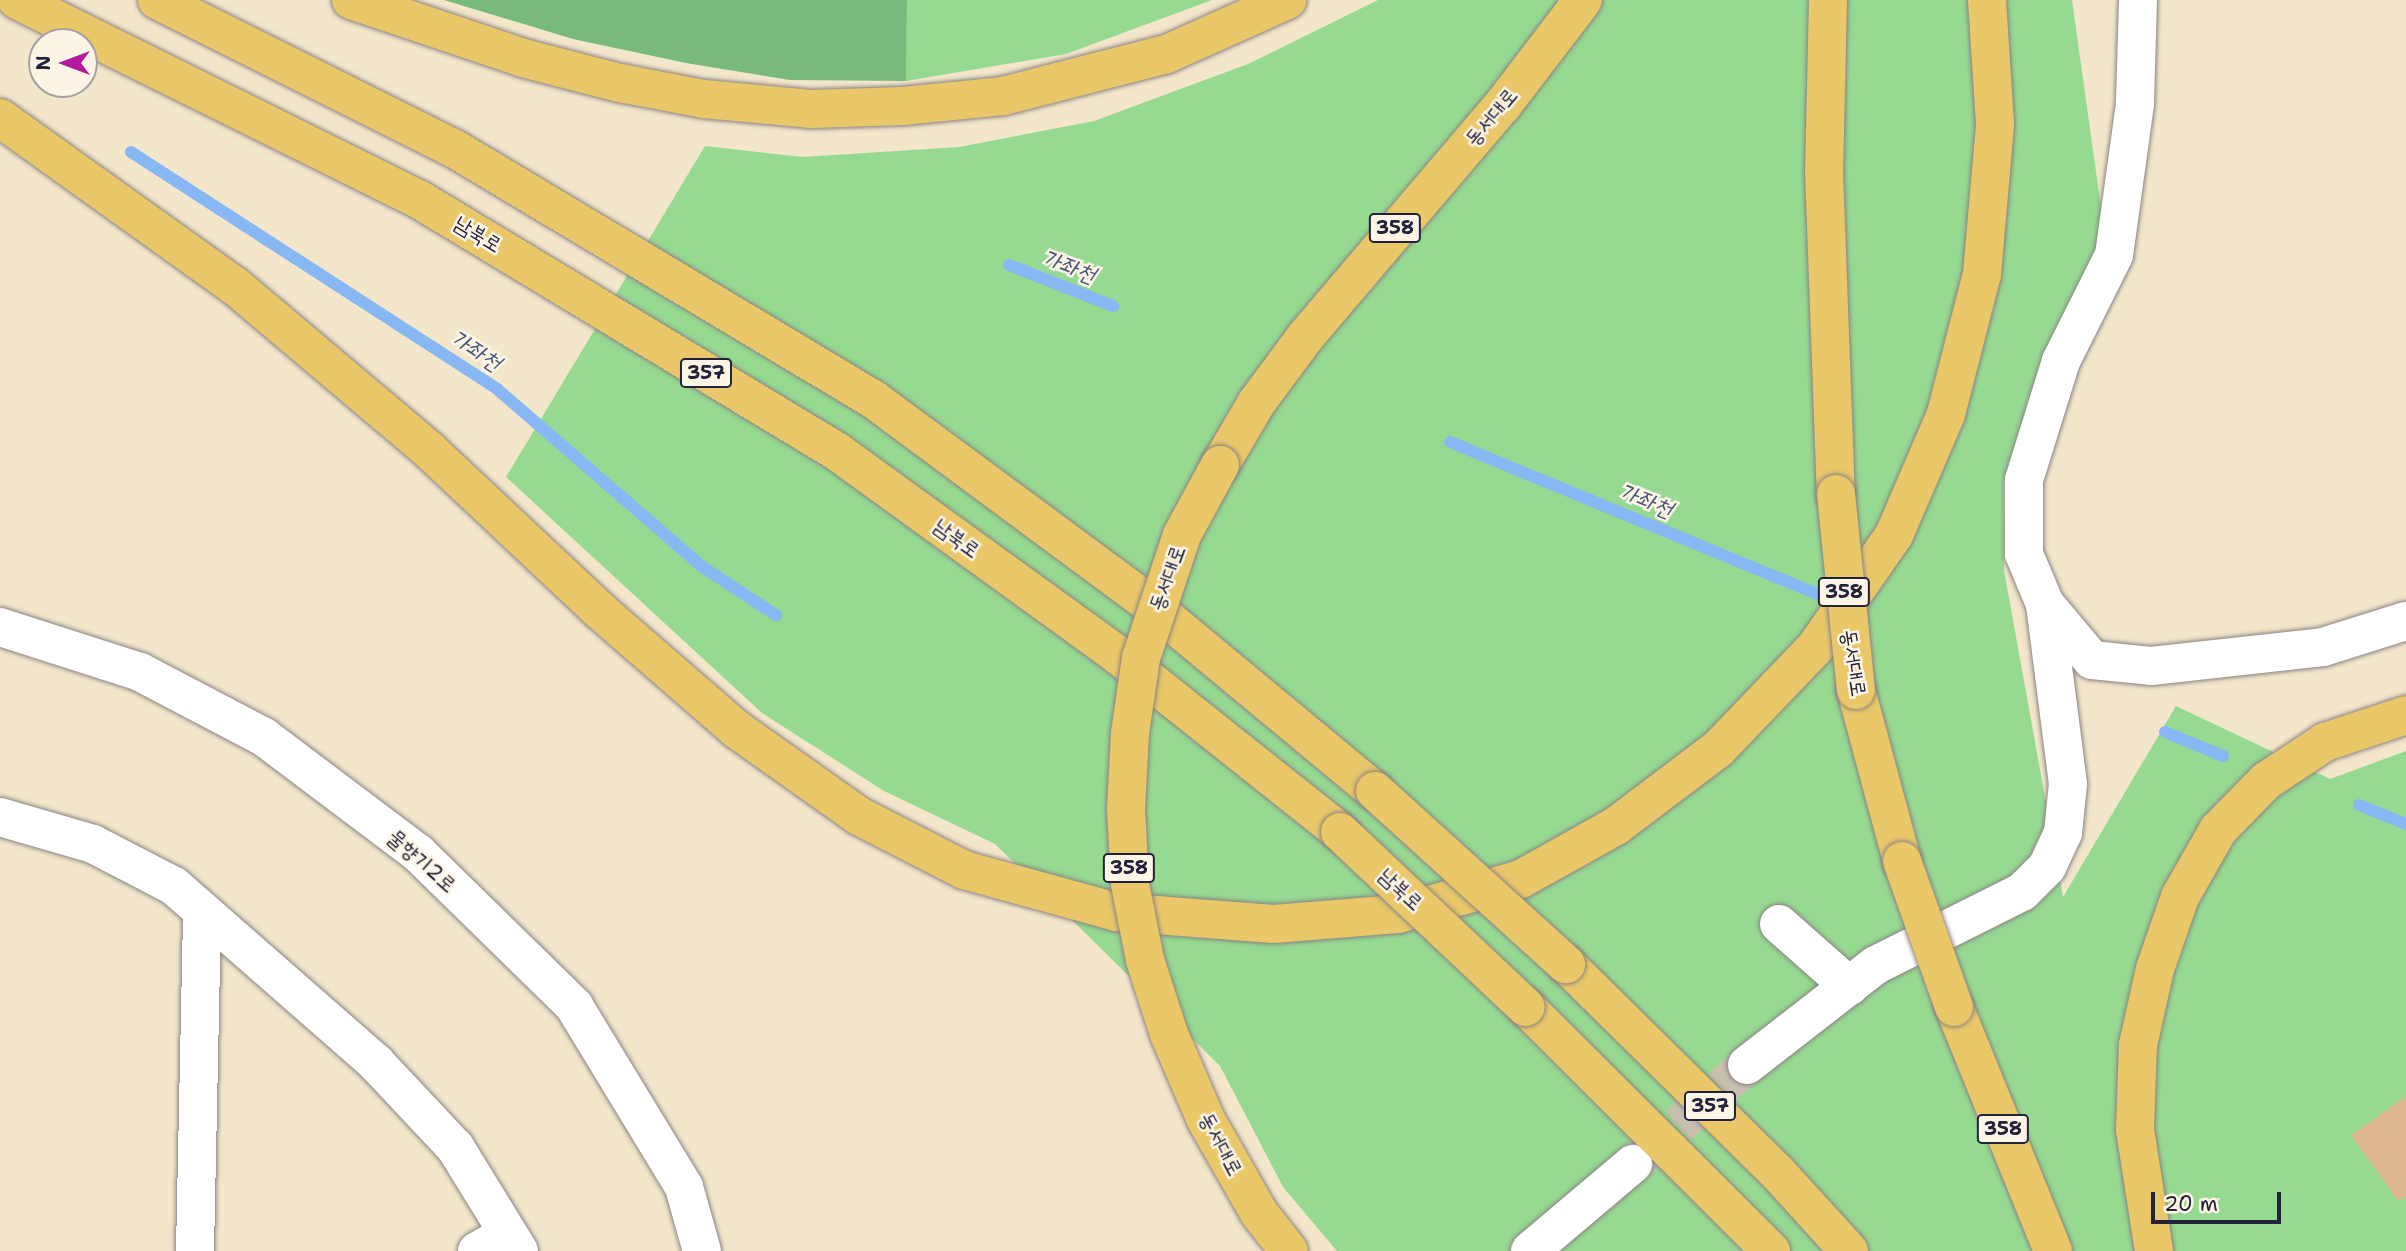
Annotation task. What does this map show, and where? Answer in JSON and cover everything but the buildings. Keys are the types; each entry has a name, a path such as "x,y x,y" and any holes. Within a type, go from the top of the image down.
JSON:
{"main road":[{"name":"남북로","path":"17,0 420,200 839,453 1119,656 1340,832 1526,1007 1771,1251"},
{"name":"357","path":"157,0 455,149 873,399 1147,602 1375,791 1566,964 1777,1172 1849,1251"},
{"path":"352,0 523,58 620,83 704,99 811,109 903,106 1003,96 1167,54 1287,0"},
{"name":"동서대로","path":"1289,1251 1259,1213 1206,1119 1174,1046 1144,960 1130,884 1126,809 1129,733 1141,658 1182,535 1220,465 1306,336 1502,106 1583,0"},
{"name":"동서대로","path":"1828,0 1825,184 1836,494 1856,690 1902,861 1954,1007 2053,1251"},
{"path":"0,118 235,286 430,451 598,609 736,729 859,816 964,870 1117,912 1274,924 1398,914 1521,879 1616,826 1718,748 1815,648 1894,535 1946,414 1982,274 1995,124 1987,0"},
{"path":"2154,1251 2135,1129 2138,1045 2155,969 2180,897 2218,831 2266,781 2325,742 2406,715"}],"street":[{"path":"1747,1065 1849,985 1911,946 2022,892 2047,867 2063,833 2068,785 2045,604 2024,554 2024,480 2061,361 2114,255 2134,104 2138,0"},
{"path":"2045,604 2092,660 2151,666 2323,647 2406,621"},
{"name":"물향기2로","path":"0,627 140,672 264,737 418,853 574,1006 684,1187 702,1251"},
{"path":"0,817 93,844 174,886 376,1063 455,1147 501,1245"},
{"path":"195,1251 202,911"},
{"path":"1779,924 1849,985"},
{"path":"1530,1251 1633,1164"}],"green space":[{"path":"444,0 907,0 906,81 790,80 686,63 573,39"},
{"path":"907,0 1212,0 1066,54 906,81"},
{"path":"1378,0 2072,0 2105,236 2047,353 2003,484 2004,570 2063,897 2176,706 2330,779 2406,751 2406,1251 1337,1251 1283,1187 1220,1066 995,844 884,791 762,713 506,477 705,146 802,157 959,147 1094,121 1248,64"}],"waterway":[{"name":"가좌천","path":"131,152 497,389 701,566 776,615"},
{"name":"가좌천","path":"1009,265 1113,306"},
{"name":"가좌천","path":"1450,442 1826,598"},
{"name":"가좌천","path":"2165,732 2223,756"},
{"name":"가좌천","path":"2359,805 2406,824"}],"tunnel":[{"path":"1635,1163 1747,1065"}]}
